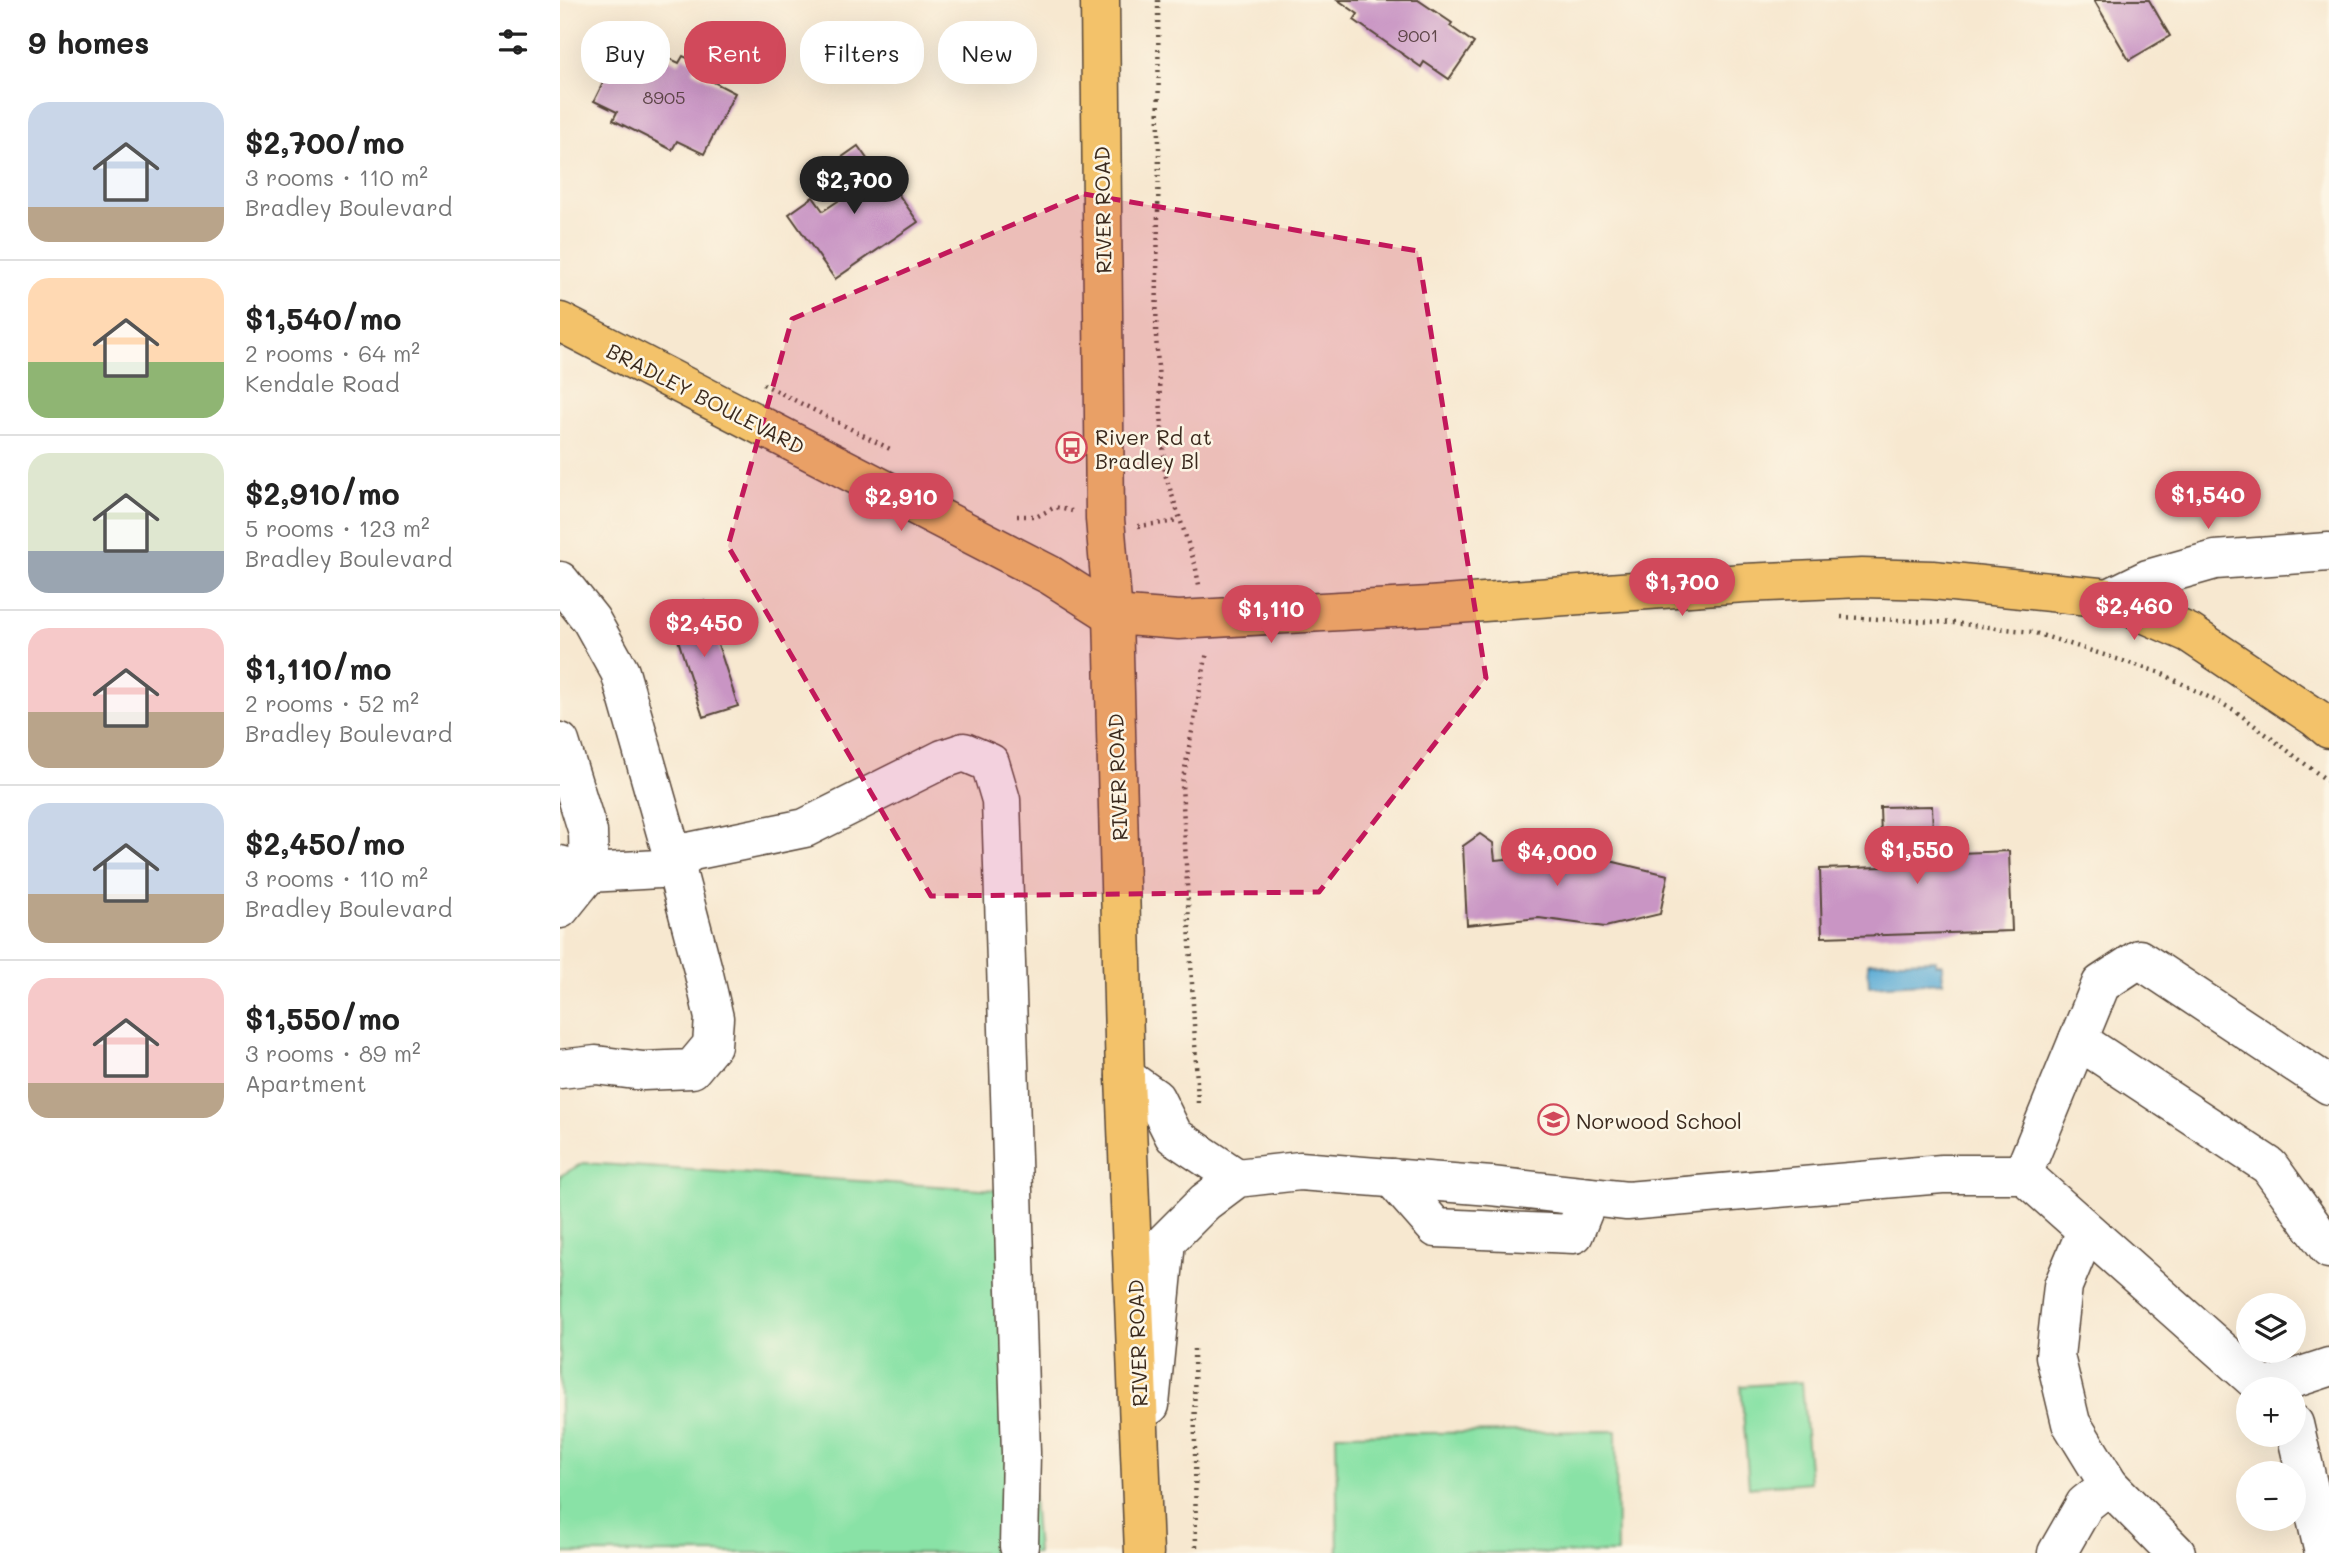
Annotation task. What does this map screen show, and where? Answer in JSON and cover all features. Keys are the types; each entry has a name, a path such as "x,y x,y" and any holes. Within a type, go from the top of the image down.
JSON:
{"main road":[{"name":"RIVER ROAD","path":"1100,0 1105,519 1113,615 1125,1077 1144,1553"},
{"name":"BRADLEY BOULEVARD","path":"560,322 1050,575 1113,615 1179,620 1211,640 1429,606 1744,583 1862,578 1933,580 2109,598 2189,633 2329,729"}],"street":[{"path":"2109,598 2148,579 2215,560 2329,552"},
{"path":"560,580 592,620 620,672 704,970 714,1018 712,1045 692,1069 643,1072 596,1065 560,1069"},
{"path":"560,742 588,832 560,909"},
{"path":"676,868 688,852 805,828 943,759 964,752 990,763 1001,800 1021,1453 1019,1546"},
{"path":"574,869 676,868"},
{"path":"2023,1174 2101,984 2139,959 2329,1084"},
{"path":"2078,1040 2269,1166 2329,1249"},
{"path":"1125,1077 1155,1098 1174,1136 1237,1178"},
{"path":"1143,1483 1166,1241 1205,1202 1237,1178 1300,1171 1491,1186 1627,1202 1942,1174 2023,1174 2252,1377"},
{"path":"2086,1231 2063,1286 2055,1356 2071,1423 2109,1485 2176,1553"},
{"path":"2300,1377 2329,1367"},
{"path":"2302,1447 2320,1497 2324,1553"},
{"path":"2057,1553 2085,1504 2109,1485"}],"path":[{"path":"1158,0 1156,335 1165,474 1195,564 1211,640 1182,783 1200,1153"},
{"path":"755,381 780,391 898,454"},
{"path":"1005,510 1017,516 1038,516 1055,507 1134,527 1179,521"},
{"path":"1835,617 1954,623 2032,632 2161,673 2234,710 2329,782"},
{"path":"1194,1335 1196,1553"}],"highlighted area":[{"path":"1084,194 1418,251 1486,678 1319,892 931,896 728,546 792,319"}],"green space":[{"path":"583,1163 1012,1191 1037,1553 560,1553 560,1176"},
{"path":"1802,1382 1810,1482 1749,1487 1741,1386"},
{"path":"1616,1431 1617,1553 1338,1553 1336,1434"}],"water":[{"path":"1936,960 1936,964 1942,964 1943,982 1869,986 1868,962"}],"building":[{"path":"1338,0 1418,0 1452,23 1450,26 1474,43 1449,79 1424,62 1421,67 1354,20 1358,14"},
{"path":"2094,0 2149,0 2170,36 2129,60"},
{"path":"683,56 684,84 717,84 735,93 704,154 677,141 672,150 613,120 617,112 594,101 602,84 670,84 670,59 679,63"},
{"path":"858,146 875,170 879,167 918,222 835,279 789,214 813,197 823,211 847,195 828,167"},
{"path":"704,601 738,706 703,717 669,612"},
{"path":"1932,806 1934,854 2009,851 2012,931 1822,937 1820,869 1882,867 1880,807"},
{"path":"1480,834 1493,843 1495,860 1577,853 1668,875 1660,914 1605,927 1539,918 1467,925 1463,846"}],"place":[{"name":"River Rd at Bradley Bl","path":"1072,448"},
{"name":"Norwood School","path":"1553,1120"}]}
